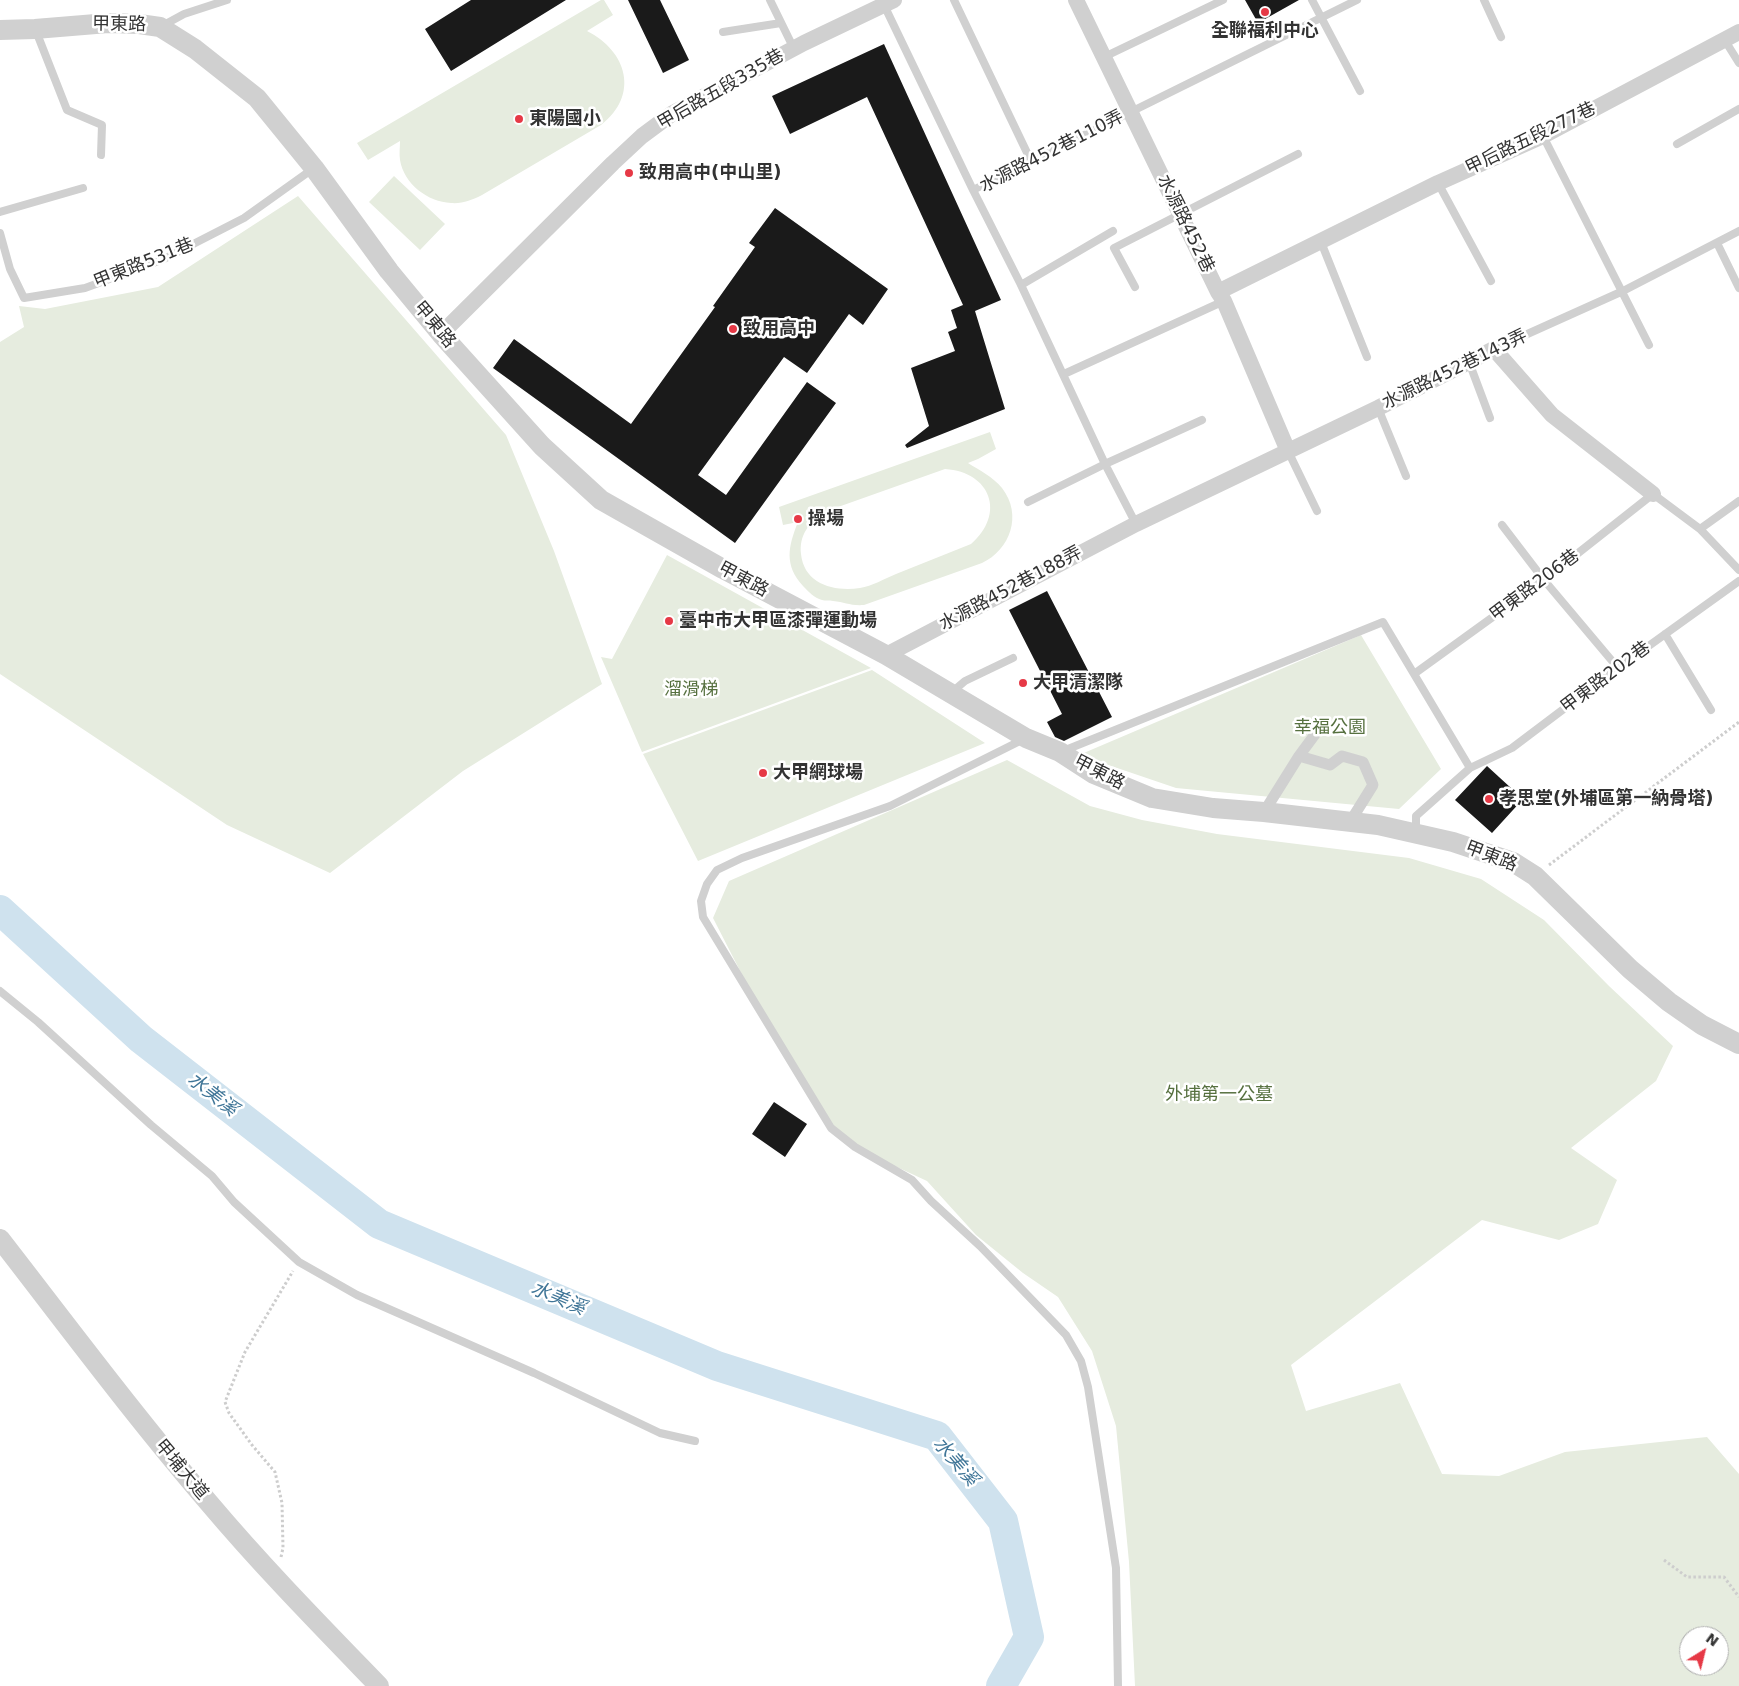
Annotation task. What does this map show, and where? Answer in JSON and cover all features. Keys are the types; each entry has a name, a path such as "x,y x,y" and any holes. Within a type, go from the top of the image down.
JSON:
{"street":[{"name":"水源路452巷","path":"1076,0 1221,297 1288,451"},
{"name":"甲后路五段335巷","path":"441,334 613,163 642,136 673,113 794,48 889,2"},
{"name":"甲東路","path":"0,30 108,23 139,24 160,27 174,34 195,49 256,98 314,168 389,271 441,334 542,446 601,500 723,569 886,655 1026,738 1060,752 1094,774 1152,798 1214,808 1378,825 1453,842 1513,862 1535,876 1630,968 1670,1002 1702,1025 1739,1044"},
{"name":"甲后路五段277巷","path":"1221,297 1321,242 1438,183 1543,136 1732,35"},
{"name":"水源路452巷143弄","path":"1288,451 1494,350"},
{"path":"1494,350 1552,415 1653,494"},
{"name":"水源路452巷188弄","path":"886,655 1136,524 1288,451"},
{"path":"1264,812 1316,733"},
{"path":"1300,756 1330,765 1342,756 1363,762 1373,785 1350,822"},
{"name":"甲埔大道","path":"0,1239 155,1439 209,1504 276,1579 379,1686"}],"lane":[{"path":"160,27 184,14 227,0"},
{"path":"770,0 794,48"},
{"path":"954,0 1031,161"},
{"path":"1104,57 1223,0"},
{"path":"1312,0 1360,91"},
{"name":"水源路452巷110弄","path":"1105,464 1021,284 973,190 1265,45 1322,19 1357,0"},
{"path":"1484,0 1501,37"},
{"path":"889,2 973,190"},
{"path":"723,32 781,22"},
{"path":"35,29 67,110 102,125 101,154"},
{"path":"1732,35 1739,63"},
{"path":"1677,144 1739,110"},
{"path":"1543,136 1649,345"},
{"path":"1135,287 1114,248 1298,154"},
{"name":"甲東路531巷","path":"1,235 10,269 24,298 85,288 164,259 244,218 314,168"},
{"path":"1438,183 1491,281"},
{"path":"0,212 83,188"},
{"path":"1021,284 1113,231"},
{"name":"水源路452巷143弄","path":"1494,350 1622,291 1739,231"},
{"path":"1321,242 1367,357"},
{"path":"1717,243 1739,288"},
{"path":"1064,374 1221,297"},
{"path":"1470,362 1490,418"},
{"path":"1378,408 1406,476"},
{"path":"1028,502 1105,464 1202,420"},
{"path":"1288,451 1317,511"},
{"path":"1105,464 1136,524"},
{"path":"1653,494 1700,529 1739,570"},
{"name":"甲東路206巷","path":"1414,674 1544,580 1653,494"},
{"path":"1700,529 1739,501"},
{"path":"1502,526 1544,580 1618,668"},
{"name":"甲東路202巷","path":"1416,835 1416,816 1470,768 1512,748 1618,668 1739,581"},
{"path":"1060,752 1383,622 1470,768"},
{"path":"1665,634 1711,710"},
{"path":"951,693 964,681 1013,658"},
{"path":"1026,738 890,806 742,858 717,870 707,884 701,901 703,917 831,1128 855,1147 912,1180 931,1201 980,1246 1066,1335 1081,1361 1088,1387 1116,1568 1118,1686"},
{"path":"0,991 38,1022 151,1125 212,1176 234,1202 299,1262 357,1295 534,1373 660,1433 695,1440"}],"path":[{"path":"1535,876 1739,722"},
{"path":"276,1579 283,1548 282,1503 275,1472 228,1413 225,1402 245,1352 299,1262"},
{"path":"1664,1560 1687,1577 1724,1576 1739,1597"}],"green space":[{"path":"601,0 604,0 613,15 587,31 612,50 619,62 624,74 621,100 613,113 601,125 482,195 459,203 442,202 434,199 418,190 406,177 400,160 400,141 368,160 357,143"},
{"path":"394,176 445,224 420,250 369,202"},
{"path":"298,196 506,435 554,551 602,684 463,771 330,873 227,825 0,674 0,342 24,327 19,306 45,309 158,287"},
{"name":"操場","path":"990,432 996,449 968,463 990,477 1002,488 1012,509 1012,520 1006,541 1000,550 982,563 864,605 855,605 819,599 803,586 790,563 790,548 798,522 783,525 779,507","holes":["945,469 961,472 983,486 988,496 990,508 988,520 982,532 971,544 860,588 840,589 831,587 822,584 808,573 803,564 801,554 803,535 810,525 824,512"]},
{"name":"溜滑梯","path":"667,555 871,668 642,752 601,657 612,659"},
{"name":"幸福公園","path":"1361,635 1441,769 1399,809 1176,788 1079,755"},
{"name":"大甲網球場","path":"872,670 985,743 698,861 643,754"},
{"name":"外埔第一公墓","path":"1007,760 1090,806 1142,820 1217,834 1409,858 1481,879 1544,920 1609,986 1673,1046 1656,1081 1571,1148 1617,1180 1598,1224 1559,1240 1482,1220 1291,1365 1306,1411 1400,1383 1442,1474 1499,1476 1565,1452 1707,1437 1739,1474 1739,1686 1135,1686 1129,1562 1116,1426 1092,1351 1058,1297 1023,1273 976,1235 927,1181 884,1161 842,1138 808,1088 755,1000 713,918 729,881"}],"building":[{"path":"471,0 566,0 451,71 425,29"},
{"path":"628,0 660,0 689,60 663,73"},
{"name":"全聯福利中心","path":"1245,0 1299,0 1258,23"},
{"path":"884,44 1001,300 975,311 1005,409 907,448 905,445 929,426 911,368 955,351 948,332 957,328 951,310 963,305 867,97 790,134 772,96"},
{"path":"775,208 888,289 863,325 849,314 807,373 784,357 698,475 726,495 807,382 836,403 735,543 493,368 514,339 631,424 715,307 713,306 755,247 749,243"},
{"name":"大甲清潔隊","path":"1047,591 1112,717 1064,741 1055,737 1047,722 1062,714 1009,610"},
{"name":"孝思堂(外埔區第一納骨塔)","path":"1487,766 1523,799 1492,833 1455,800"},
{"path":"774,1102 807,1124 785,1157 752,1134"}],"waterway":[{"name":"水美溪","path":"0,910 141,1039 379,1224 717,1366 937,1436 1003,1521 1029,1637 1001,1686"}],"place":[{"name":"全聯福利中心","path":"1265,12"},
{"name":"東陽國小","path":"519,119"},
{"name":"致用高中(中山里)","path":"629,173"},
{"name":"致用高中","path":"733,329"},
{"name":"操場","path":"798,519"},
{"name":"臺中市大甲區漆彈運動場","path":"669,621"},
{"name":"大甲清潔隊","path":"1023,683"},
{"name":"大甲網球場","path":"763,773"},
{"name":"孝思堂(外埔區第一納骨塔)","path":"1489,799"}]}
